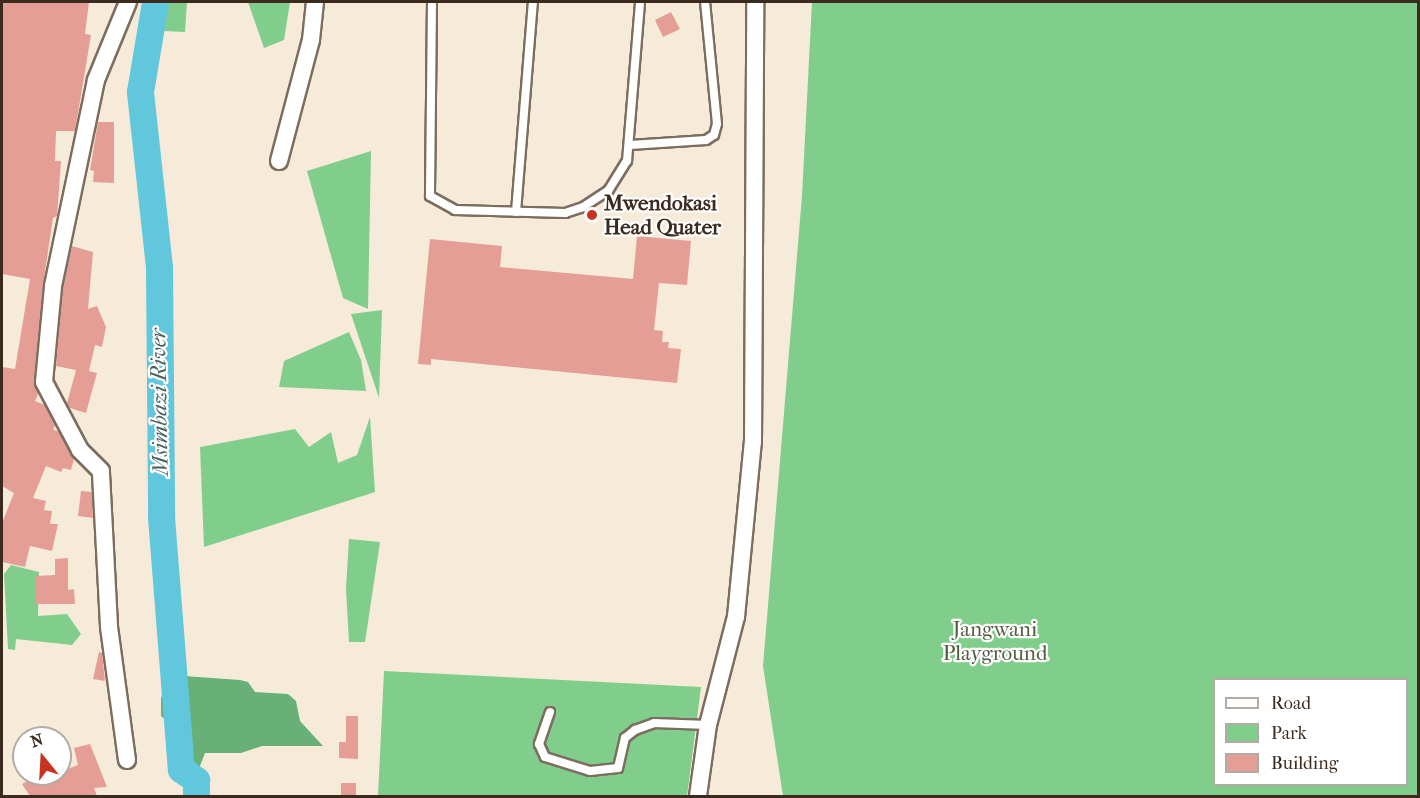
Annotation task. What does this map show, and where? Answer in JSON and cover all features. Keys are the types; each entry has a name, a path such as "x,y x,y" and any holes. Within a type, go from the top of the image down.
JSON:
{"street":[{"path":"127,760 109,626 101,471 80,450 44,382 57,263 96,80 128,2"},
{"path":"279,161 311,40 315,2"},
{"path":"698,796 708,725 736,617 753,442 755,2"}],"lane":[{"path":"432,2 430,196 455,210 566,213 599,199 624,172 630,145 640,2"},
{"path":"516,212 532,2"},
{"path":"630,145 706,140 714,135 717,124 705,2"},
{"path":"550,712 539,744 546,757 590,771 618,768 625,738 645,726 654,723 708,725"}],"green space":[{"path":"168,2 187,2 185,32 163,31"},
{"path":"248,2 290,2 284,40 264,48"},
{"name":"Jangwani Playground","path":"812,2 1418,2 1418,796 783,796 763,666 802,196"},
{"path":"371,151 368,309 343,298 307,171"},
{"path":"382,310 379,398 351,314"},
{"path":"349,332 361,360 366,391 279,387 284,361"},
{"path":"370,417 375,492 204,547 200,447 295,429 309,447 331,432 338,463 357,455"},
{"path":"349,539 380,542 365,642 349,642 346,589"},
{"path":"11,565 39,572 38,616 67,614 81,634 72,645 16,639 15,650 8,649 4,574"},
{"path":"384,671 701,687 687,796 378,796"},
{"path":"170,675 240,680 248,682 255,692 288,694 296,701 300,721 323,746 262,746 241,753 205,753 196,776 186,768 189,750 185,735 161,716 161,698"}],"building":[{"path":"2,2 89,2 85,34 91,35 75,131 56,131 55,161 61,161 57,216 53,218 43,285 34,381 38,394 35,401 45,405 55,425 53,430 58,431 74,459 71,470 63,468 61,472 46,466 33,498 46,501 44,510 52,511 50,524 58,524 52,551 30,546 25,567 2,562 2,523 14,493 2,486 2,367 15,369 30,279 2,274"},
{"path":"671,12 680,29 663,37 655,20"},
{"path":"98,122 114,122 114,183 93,182 94,171 90,170"},
{"path":"637,236 691,241 687,285 659,283 654,330 663,331 662,342 669,342 668,348 681,349 677,383 431,359 431,365 418,364 430,239 502,246 500,267 633,279"},
{"path":"72,246 93,252 88,309 97,306 106,327 102,347 95,345 89,371 97,373 86,413 70,408 67,403 76,370 56,366 63,288"},
{"path":"81,491 92,492 93,518 78,516"},
{"path":"68,558 68,590 74,589 75,604 36,604 35,576 55,575 55,559"},
{"path":"99,652 102,653 105,681 93,679"},
{"path":"346,716 358,716 358,759 339,758 339,742 346,742"},
{"path":"90,744 107,787 94,788 97,796 30,796 23,786 72,786 72,767 78,765 74,748"},
{"path":"341,783 356,783 356,796 341,796"}],"waterway":[{"name":"Msimbazi River","path":"155,2 140,92 159,268 161,517 181,769 196,780 196,796"}],"place":[{"name":"Mwendokasi Head Quater","path":"592,215"}]}
